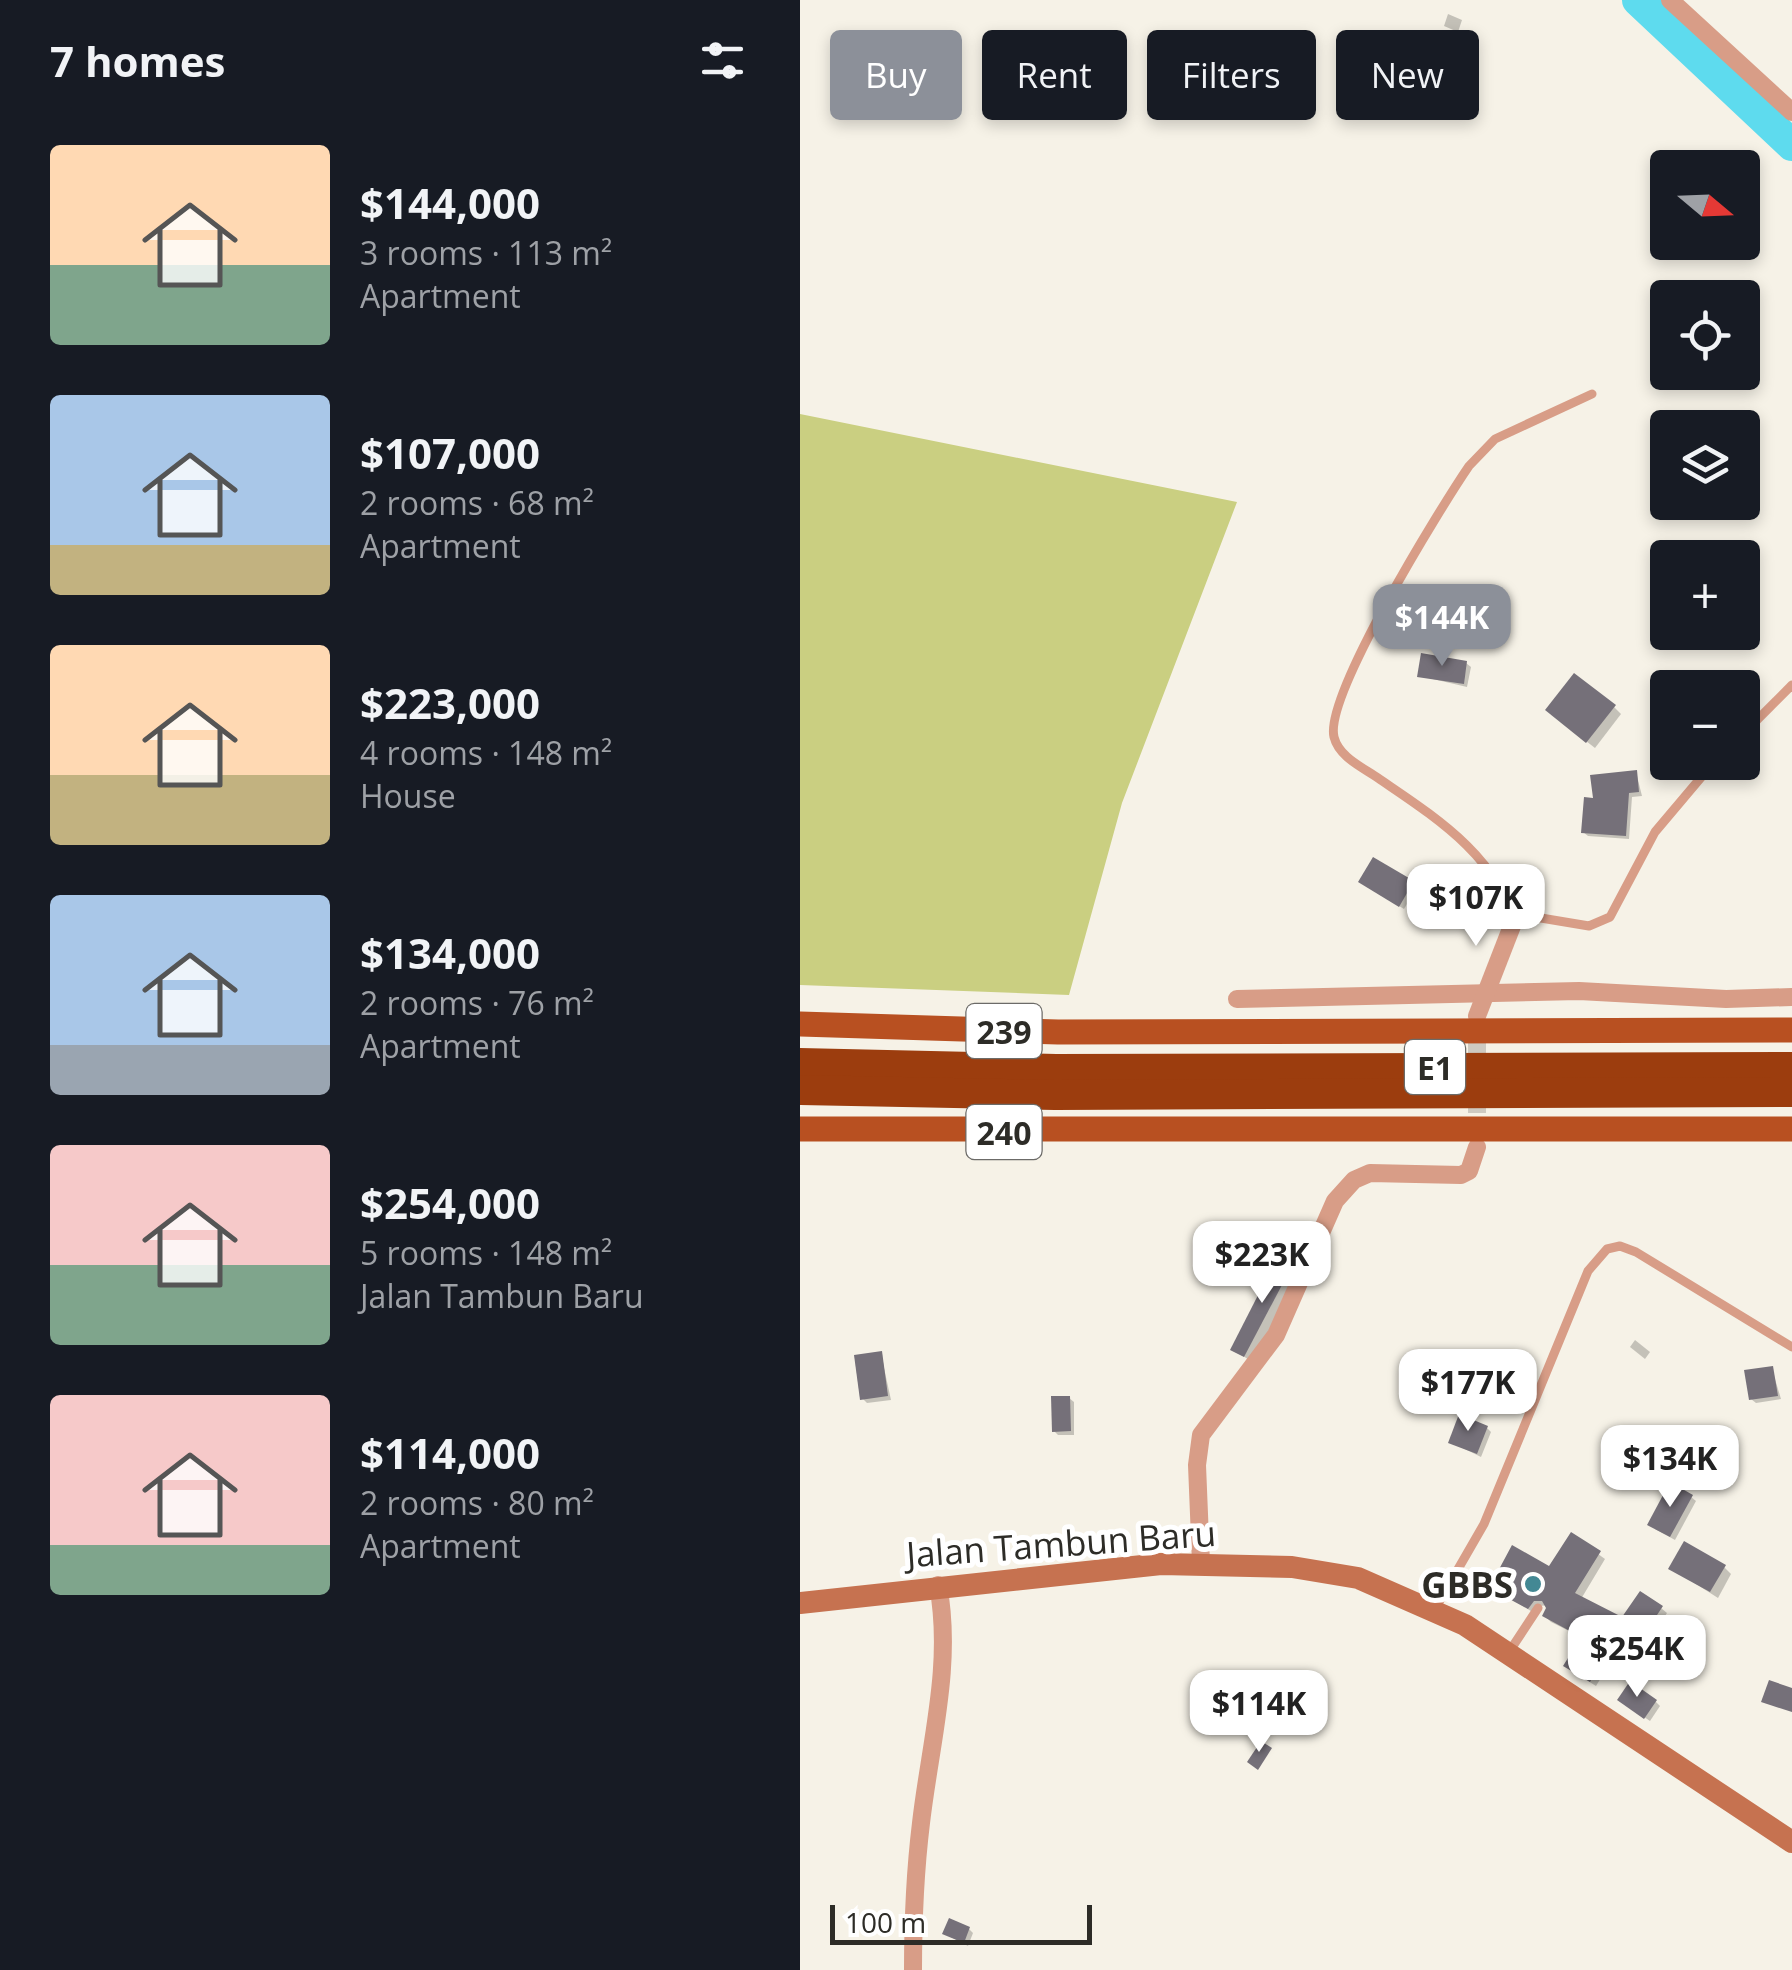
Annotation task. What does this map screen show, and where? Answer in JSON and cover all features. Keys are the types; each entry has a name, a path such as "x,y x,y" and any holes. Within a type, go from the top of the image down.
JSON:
{"highway":[{"name":"E1","path":"800,1063 1056,1069 1792,1066"},
{"name":"E1","path":"800,1090 1037,1095 1792,1092"}],"main road":[{"name":"239","path":"800,1024 1058,1032 1792,1030"},
{"name":"240","path":"800,1129 1792,1130"},
{"name":"Jalan Tambun Baru","path":"800,1603 1118,1566 1201,1564 1327,1572 1388,1587 1435,1609 1509,1652 1792,1842"}],"street":[{"path":"1670,0 1792,112"},
{"path":"1477,1016 1483,992 1512,926"},
{"path":"1237,999 1483,992 1792,998"},
{"path":"1201,1564 1197,1465 1202,1435 1276,1335 1335,1201 1354,1180 1370,1173 1461,1175 1469,1171 1476,1148"},
{"path":"913,1970 916,1867 943,1664 945,1633 938,1585"}],"lane":[{"path":"1592,394 1495,439 1469,466 1446,500 1349,676 1333,718 1338,748 1434,817 1502,888 1512,926 1528,916 1590,926 1610,917 1655,832 1699,780"},
{"path":"1760,717 1792,685"},
{"path":"1435,1609 1484,1524 1588,1272 1607,1248 1620,1246 1636,1252 1792,1347"},
{"path":"1509,1652 1538,1608"}],"green space":[{"path":"800,414 1237,502 1122,803 1069,995 800,985"}],"building":[{"path":"1421,653 1467,661 1464,684 1417,677"},
{"path":"1574,673 1616,705 1586,743 1545,710"},
{"path":"1637,770 1639,792 1629,793 1626,836 1581,833 1584,797 1593,798 1590,775"},
{"path":"1373,857 1414,881 1399,907 1358,882"},
{"path":"1278,1256 1293,1264 1244,1357 1230,1350"},
{"path":"882,1351 888,1396 860,1400 854,1355"},
{"path":"1773,1366 1778,1396 1749,1400 1744,1370"},
{"path":"1051,1396 1070,1396 1071,1431 1052,1432"},
{"path":"1459,1414 1488,1426 1477,1454 1448,1443"},
{"path":"1670,1482 1693,1495 1670,1537 1647,1525"},
{"path":"1571,1532 1601,1551 1575,1593 1622,1617 1640,1591 1663,1606 1635,1648 1617,1636 1590,1682 1563,1666 1581,1637 1542,1616 1546,1608 1542,1601 1534,1601 1528,1609 1489,1588 1512,1545 1549,1566"},
{"path":"1684,1541 1726,1565 1710,1592 1668,1569"},
{"path":"1769,1680 1792,1688 1792,1712 1761,1702"},
{"path":"1630,1681 1657,1700 1644,1719 1617,1700"},
{"path":"1261,1741 1272,1748 1258,1770 1247,1762"},
{"path":"949,1918 970,1927 964,1943 942,1934"}],"waterway":[{"path":"1638,0 1792,145"}],"tunnel":[{"path":"1477,1021 1477,1140"}],"place":[{"name":"GBBS","path":"1533,1584"}]}
